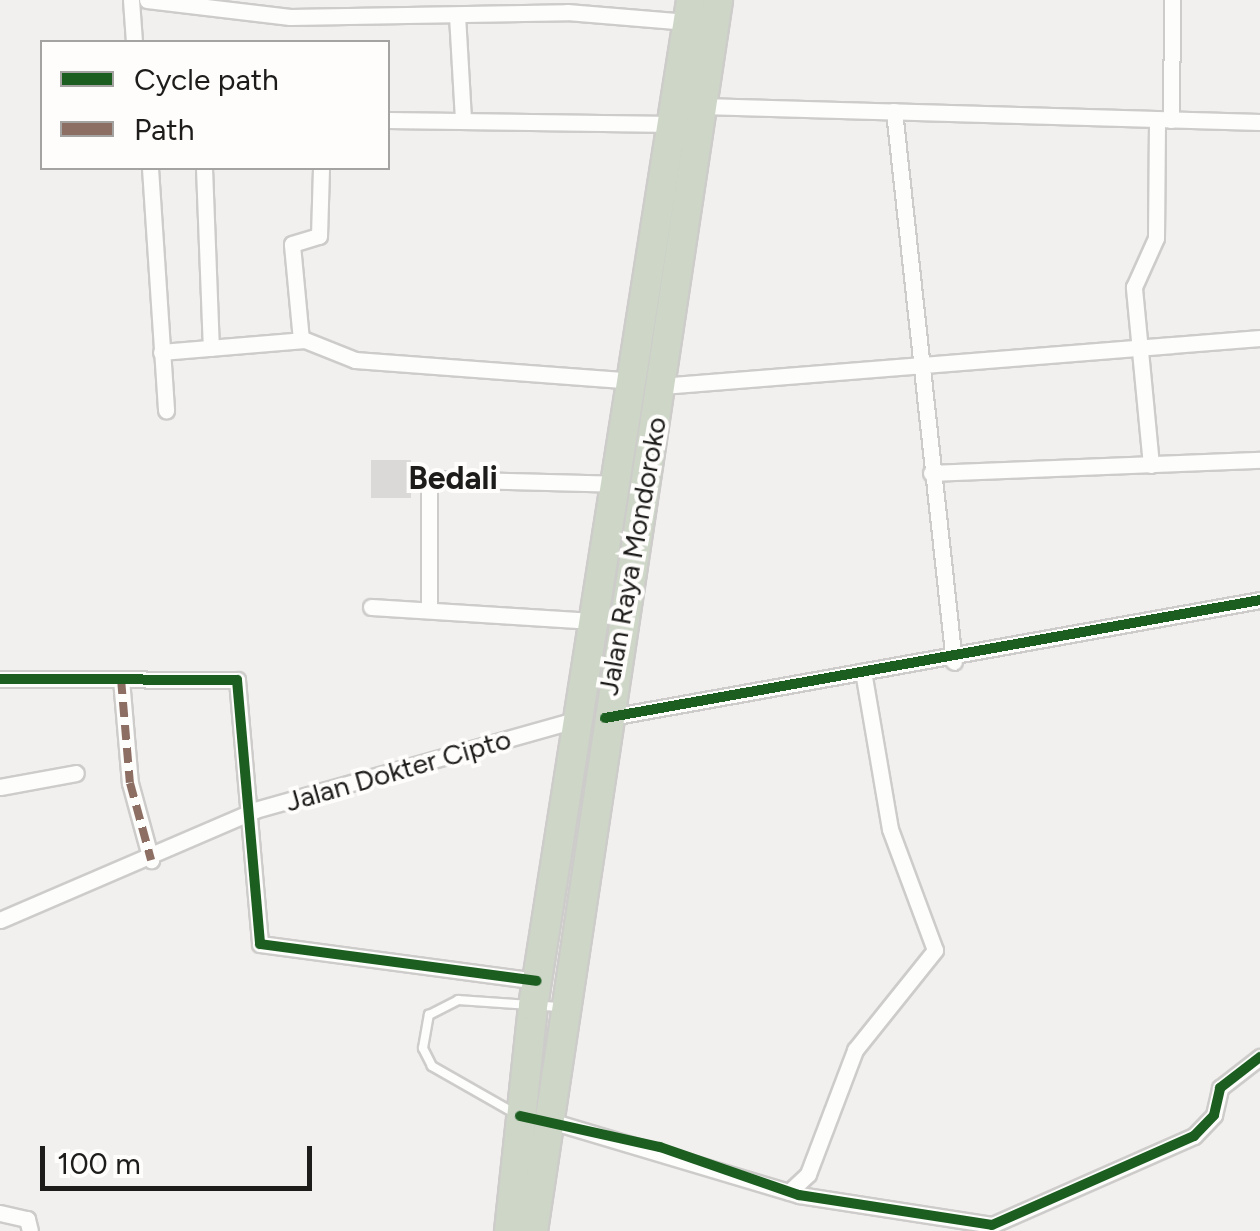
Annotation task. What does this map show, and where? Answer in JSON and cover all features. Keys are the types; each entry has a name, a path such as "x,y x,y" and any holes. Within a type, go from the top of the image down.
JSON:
{"highway":[{"name":"Jalan Raya Mondoroko","path":"532,1231 535,994 592,718 675,193 702,106 718,0"},
{"name":"Jalan Raya Mondoroko","path":"675,193 673,124 690,11"},
{"name":"Jalan Raya Mondoroko","path":"509,1231 562,1007 592,718 594,621 617,484 646,384"}],"street":[{"path":"131,0 134,40"},
{"path":"147,0 290,17 690,11"},
{"path":"1151,465 1136,353 1134,280 1156,238 1172,0"},
{"path":"457,15 463,118"},
{"path":"702,106 1260,122"},
{"path":"894,112 917,369 954,662"},
{"path":"390,120 673,124"},
{"path":"150,170 166,410"},
{"path":"204,170 211,348"},
{"path":"301,340 292,244 319,236 322,170"},
{"path":"160,352 301,340 355,360 646,384 1136,353 1260,338"},
{"path":"931,473 1260,460"},
{"path":"429,606 428,478 617,484"},
{"name":"Jalan Dokter Cipto","path":"0,920 152,860 255,810 592,718 862,672 954,662 1260,600"},
{"path":"371,607 429,606 594,621"},
{"path":"789,1192 808,1174 855,1050 934,950 890,830 862,672"},
{"path":"0,679 237,680 255,810 263,946 535,994"},
{"path":"121,679 128,774 152,860"},
{"path":"0,787 76,773"},
{"path":"533,1118 789,1192 944,1216 981,1226 1194,1136 1214,1115 1220,1088 1260,1057"},
{"path":"0,1213 26,1219 30,1231"}],"lane":[{"path":"533,1118 440,1073 423,1048 424,1031 440,1005 458,1000 535,994 562,1007"}],"building":[{"path":"371,460 411,460 411,498 371,498"}],"marked path":[{"path":"121,679 130,783 151,860"}],"cycle path":[{"path":"605,718 1260,600"},
{"path":"0,679 237,680 260,944 537,981"},
{"path":"520,1116 660,1147 799,1195 992,1225 1194,1136 1214,1115 1220,1088 1260,1057"}],"district":[{"name":"Bedali","path":"453,478"}]}
